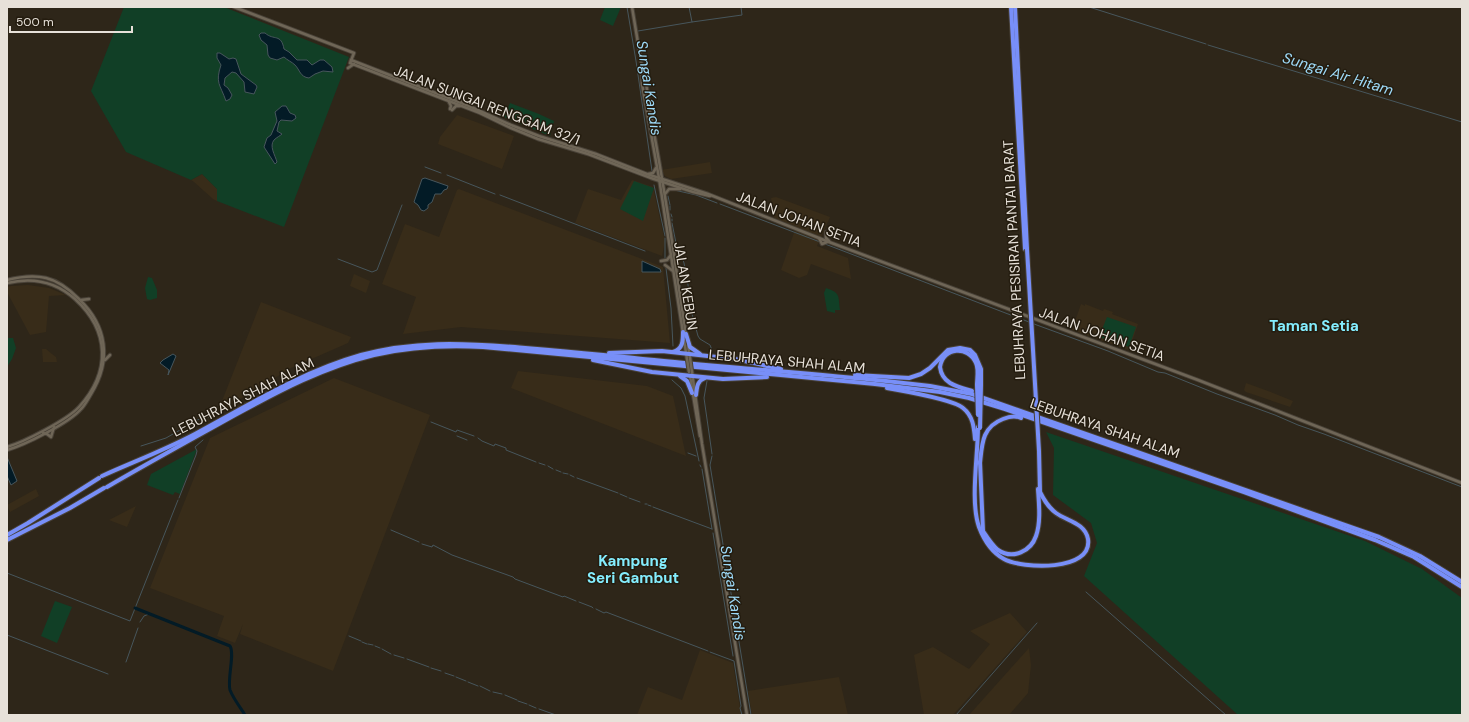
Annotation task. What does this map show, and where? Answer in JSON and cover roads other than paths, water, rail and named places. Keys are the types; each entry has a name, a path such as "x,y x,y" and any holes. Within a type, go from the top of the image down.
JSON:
{"highway":[{"name":"LEBUHRAYA PESISIRAN PANTAI BARAT","path":"977,457 976,511 978,524 983,538 992,550 1002,558 1018,564 1058,565 1072,562 1081,558 1087,549 1088,538 1085,531 1079,525 1052,510 1040,492 1011,7"},
{"name":"LEBUHRAYA PESISIRAN PANTAI BARAT","path":"1015,7 1026,249"},
{"path":"669,352 676,351 681,347 684,333"},
{"path":"684,333 690,347 703,356"},
{"name":"LEBUHRAYA SHAH ALAM","path":"7,535 100,477 180,441 257,399 312,372 360,356 398,348 441,344 483,344 811,374 953,390 972,394 1379,537 1420,556 1462,582"},
{"name":"LEBUHRAYA SHAH ALAM","path":"7,540 70,508 189,440 313,375 362,359 398,351 452,346 489,348 840,381 940,392 969,398 1106,444 1375,540 1414,557 1462,587"},
{"path":"577,352 669,352 688,357 703,356 735,359 811,374 909,378 922,374 948,350 960,348 970,350 975,355 981,369 979,385"},
{"path":"995,551 987,541 982,530 979,427 979,385 978,367 971,355 963,351 955,350 943,358 940,365 941,371 944,378 949,383 987,396 1049,420"},
{"path":"572,356 641,371 691,374 710,378 729,379 764,376 795,377"},
{"path":"677,374 687,381 694,394"},
{"path":"694,394 698,384 704,379 710,378"},
{"path":"840,381 904,391 948,401 961,406 970,416 974,424 977,457"},
{"path":"980,464 983,441 987,431 996,421 1010,416 1018,416 1106,444"},
{"path":"977,457 979,427"},
{"name":"LEBUHRAYA PESISIRAN PANTAI BARAT","path":"982,530 993,546 1000,551 1010,554 1022,552 1032,545 1036,537 1039,512 1038,451"}],"main road":[{"path":"234,7 354,53 350,62"},
{"path":"632,7 657,166 661,180"},
{"name":"JALAN SUNGAI RENGGAM 32/1","path":"350,62 373,70"},
{"name":"JALAN SUNGAI RENGGAM 32/1","path":"350,62 447,100 462,104"},
{"path":"348,68 350,65 354,64"},
{"name":"JALAN SUNGAI RENGGAM 32/1","path":"397,80 462,104 525,134 596,154 661,180"},
{"path":"645,90 661,180"},
{"path":"447,100 451,109 462,104"},
{"name":"JALAN SUNGAI RENGGAM 32/1","path":"579,150 651,178 661,180"},
{"path":"647,174 655,172 657,166"},
{"path":"651,178 657,183 660,189"},
{"name":"JALAN KEBUN","path":"661,180 660,189 747,715"},
{"name":"JALAN KEBUN","path":"661,180 665,194 684,333"},
{"name":"JALAN JOHAN SETIA","path":"661,180 691,191 712,196"},
{"name":"JALAN JOHAN SETIA","path":"661,180 712,196 818,238 1167,369 1462,483"},
{"path":"665,194 667,190 672,188 691,191"},
{"path":"826,232 826,238 829,242 824,242 822,244 821,240 818,238 826,232"},
{"path":"661,261 667,260 671,253"},
{"path":"665,265 671,269 674,274"},
{"path":"7,448 25,443 43,434 71,418 83,408 99,381 104,361 105,349 104,341 88,308 79,298 64,286 46,278 32,277 8,282"},
{"path":"7,448 71,414 80,405 97,380 102,365 102,346 98,328 84,307 62,289 49,283 31,281 8,282"},
{"path":"79,298 84,300 89,299"},
{"path":"84,307 84,304 89,299"},
{"path":"88,308 87,304 89,299"},
{"path":"104,361 110,354 105,349"},
{"path":"43,434 47,434 51,437 52,430 55,427"}],"water":[{"path":"261,33 265,33 279,39 283,44 284,49 297,60 307,60 312,65 320,60 324,60 332,67 333,72 323,71 309,78 302,75 295,65 284,57 277,60 270,58 268,55 267,45 261,40 259,35"},
{"path":"217,53 220,53 229,59 236,59 241,74 256,85 257,87 254,94 245,92 244,82 236,73 232,72 225,78 224,85 228,88 232,95 230,99 226,101 218,80 221,65 217,58"},
{"path":"282,106 286,106 290,113 295,115 296,118 292,121 281,120 279,122 277,131 282,134 274,140 272,145 277,162 275,164 264,147 267,138 271,135 277,121 275,112"},
{"path":"425,178 448,186 447,189 441,194 435,194 432,202 424,211 421,210 414,202 422,179"},
{"path":"642,261 660,269 661,272 642,272"},
{"path":"173,354 176,356 168,375 169,370 160,363"},
{"path":"7,457 17,481 11,485 7,476"}],"waterway":[{"name":"Sungai Kandis","path":"627,7 652,171"},
{"path":"689,7 692,22 742,15 741,7"},
{"path":"1089,7 1206,44"},
{"path":"638,31 692,22"},
{"name":"Sungai Air Hitam","path":"1208,45 1462,122"},
{"path":"425,167 441,173"},
{"path":"447,175 495,194"},
{"name":"Sungai Kandis","path":"654,185 665,236"},
{"path":"674,190 696,195 717,203"},
{"path":"500,195 645,251"},
{"path":"668,196 670,205"},
{"path":"720,204 820,242"},
{"path":"338,259 372,272 377,270 402,205"},
{"path":"672,223 676,243"},
{"name":"Sungai Kandis","path":"665,238 665,259"},
{"path":"825,244 1029,322"},
{"path":"676,245 684,263 690,296"},
{"name":"Sungai Kandis","path":"666,268 671,308 673,346"},
{"path":"690,299 689,303 698,336 710,345 712,350"},
{"path":"1034,324 1462,487"},
{"name":"Sungai Kandis","path":"672,380 681,388 685,396 699,461"},
{"path":"707,381 704,398 712,454"},
{"path":"141,446 166,438 207,415 209,418"},
{"path":"431,422 456,432 457,430 474,436"},
{"path":"457,436 467,440"},
{"path":"478,438 494,446 495,444 506,448 506,450 536,462"},
{"path":"179,498 196,455 197,451 195,447 203,440"},
{"path":"688,453 696,456"},
{"path":"712,456 710,465 751,715"},
{"path":"539,463 545,465"},
{"path":"548,466 553,469"},
{"name":"Sungai Kandis","path":"702,469 712,529"},
{"path":"556,470 561,472"},
{"path":"563,473 568,474"},
{"path":"570,475 574,477"},
{"path":"577,478 618,493"},
{"path":"620,494 627,497"},
{"path":"629,498 640,502"},
{"path":"7,573 130,621 178,500"},
{"path":"653,507 712,529"},
{"path":"391,530 419,542"},
{"name":"Sungai Kandis","path":"713,533 733,656"},
{"path":"422,544 432,547 433,545 452,555 576,601"},
{"path":"1086,592 1226,715"},
{"path":"579,602 593,608"},
{"path":"135,608 230,646 232,655 229,680 230,690 245,715"},
{"path":"596,609 708,651"},
{"path":"140,622 144,616 149,614"},
{"path":"956,715 1037,623"},
{"path":"126,662 138,628"},
{"path":"7,635 108,674"},
{"path":"349,636 361,641"},
{"path":"362,642 367,644"},
{"path":"368,644 373,645"},
{"path":"375,646 380,648"},
{"path":"382,649 391,654"},
{"name":"Sungai Kandis","path":"710,652 734,661 742,715"},
{"path":"394,655 404,658"},
{"path":"407,659 429,667"},
{"path":"431,668 441,671"},
{"path":"445,673 454,676"},
{"path":"456,677 466,681"},
{"path":"468,682 478,686"},
{"path":"480,686 490,691"},
{"path":"493,692 502,694"},
{"path":"505,695 517,700"},
{"path":"518,701 527,704"},
{"path":"529,705 536,708"},
{"path":"539,709 556,715"}],"district":[{"name":"Taman Setia","path":"1314,326"},
{"name":"Kampung Seri Gambut","path":"633,570"}]}
